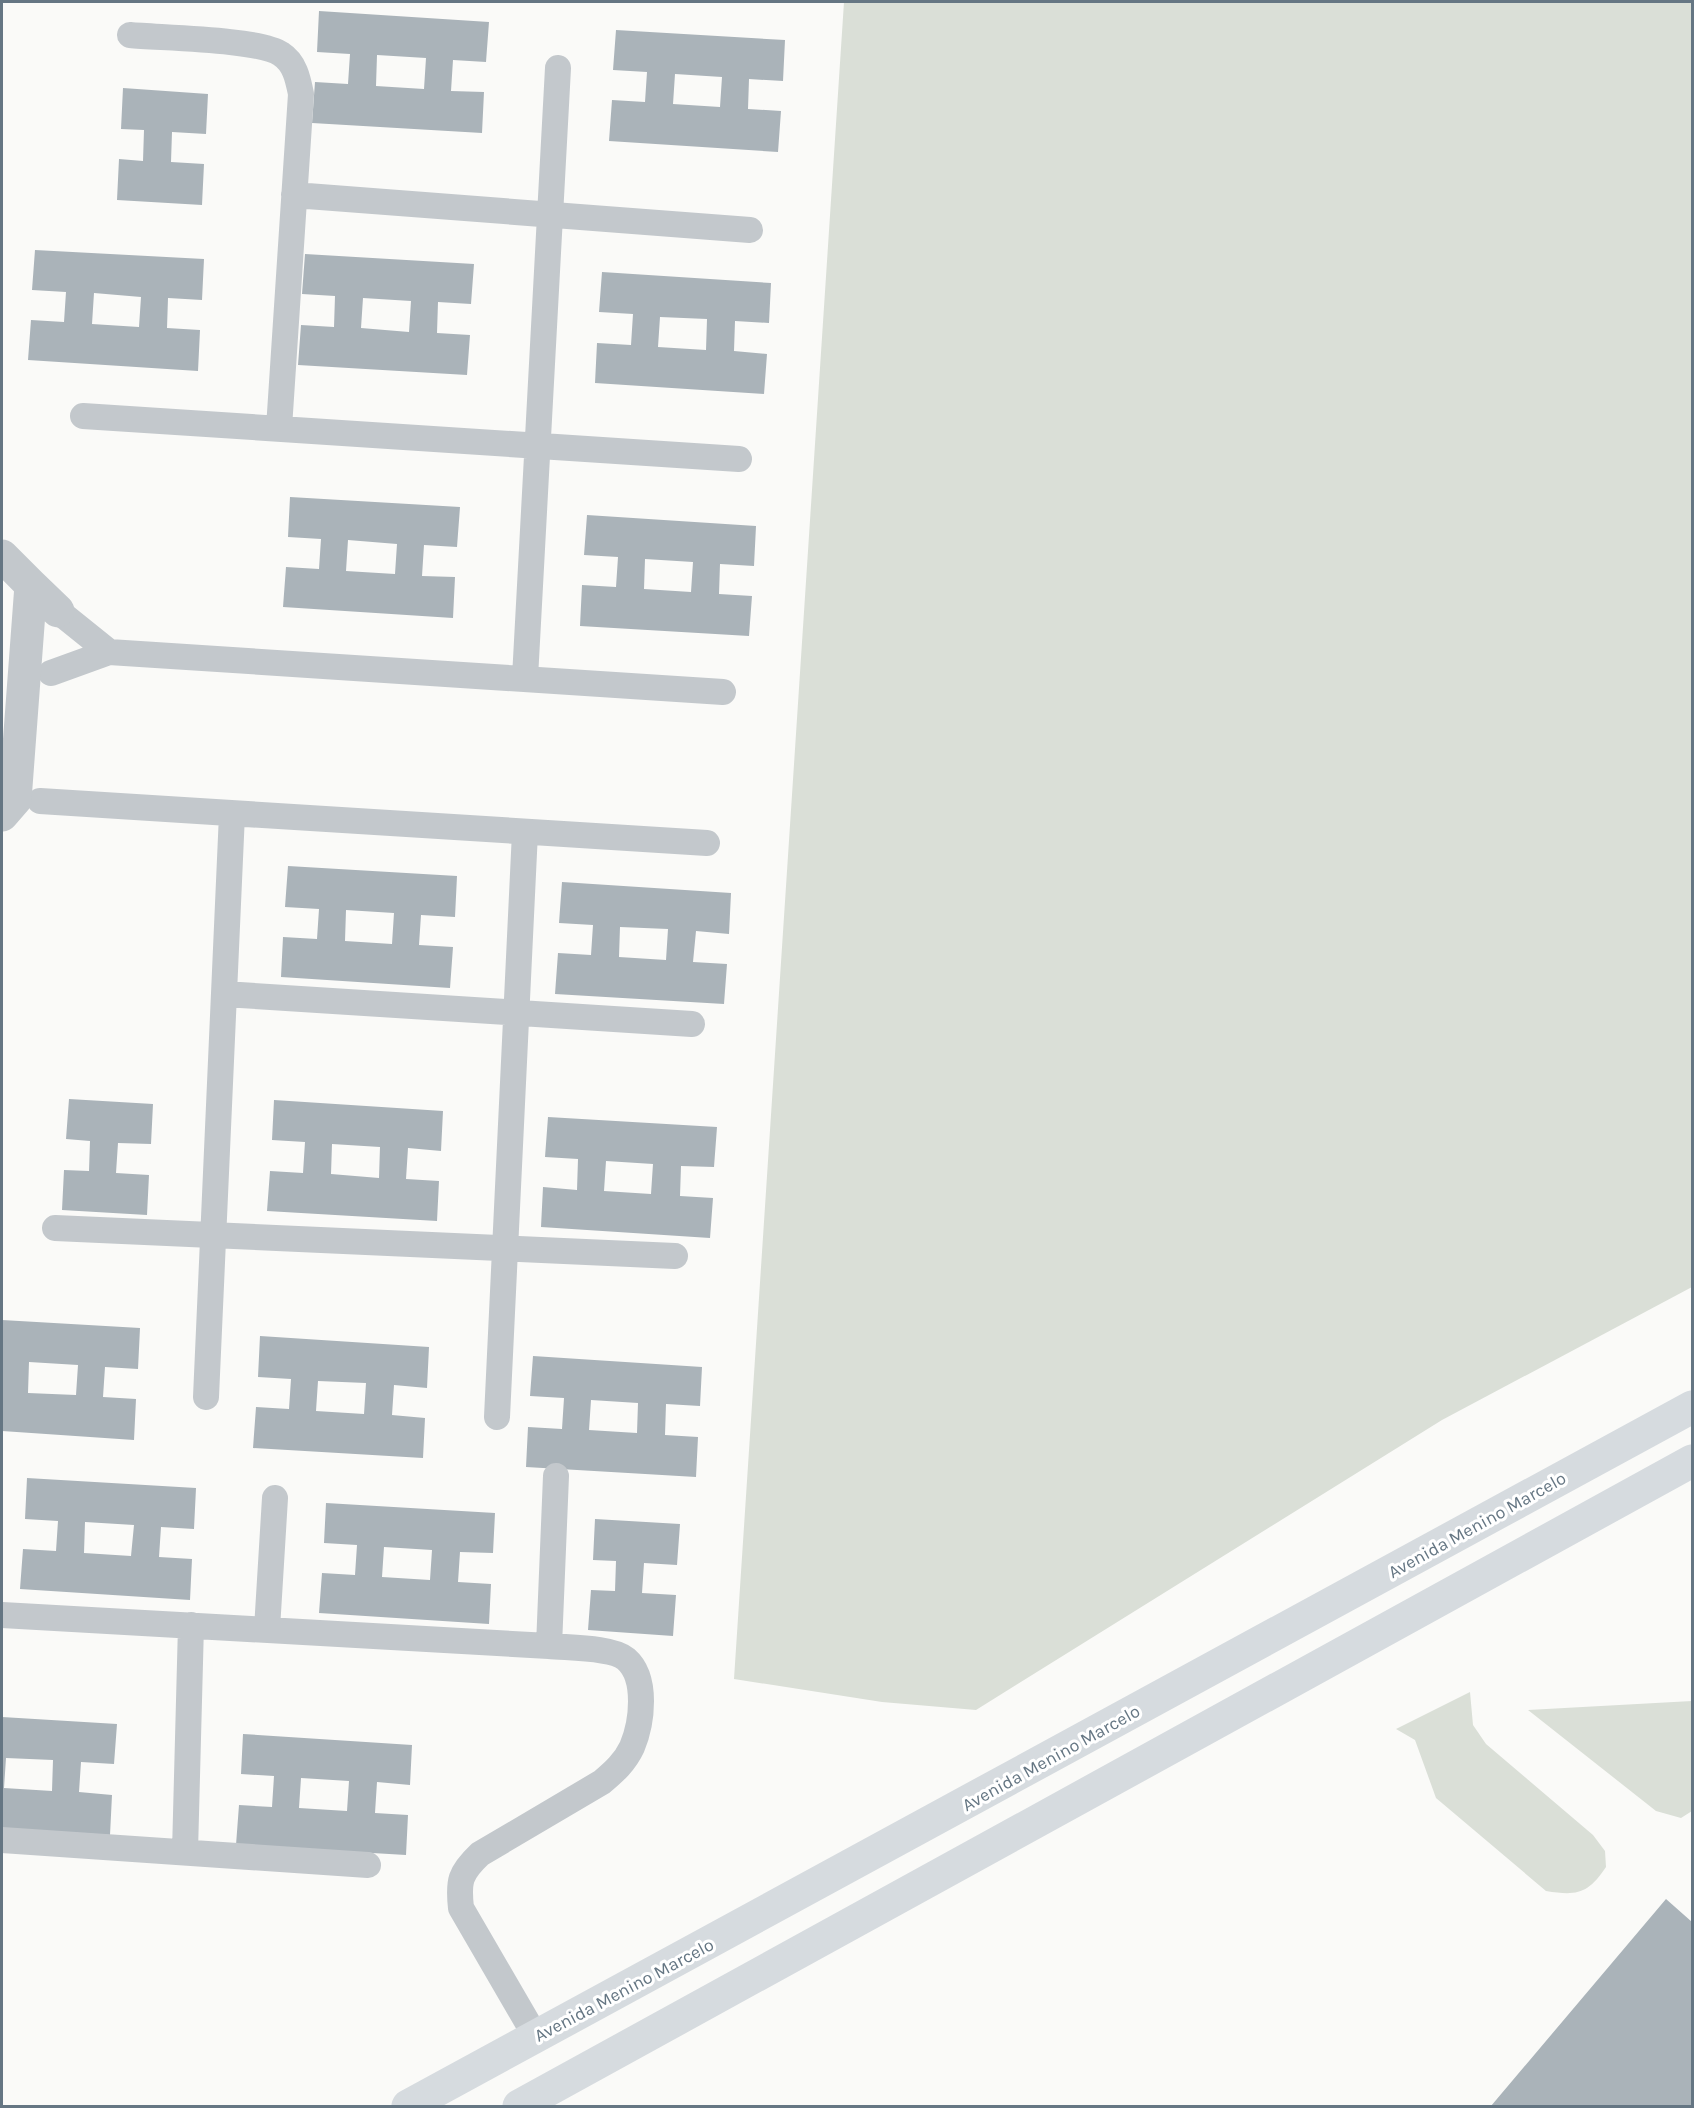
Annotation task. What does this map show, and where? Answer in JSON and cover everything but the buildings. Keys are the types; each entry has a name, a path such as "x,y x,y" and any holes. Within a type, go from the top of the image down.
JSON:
{"main road":[{"name":"Avenida Menino Marcelo","path":"408,2106 1692,1407"},
{"path":"519,2106 1692,1461"}],"street":[{"path":"2,556 58,611"},
{"path":"19,805 36,677 31,585"}],"lane":[{"path":"130,35 261,46 282,54 297,72 301,94 279,428"},
{"path":"525,678 558,68"},
{"path":"294,195 750,230"},
{"path":"83,416 739,459"},
{"path":"58,611 109,652"},
{"path":"36,677 109,652 723,692"},
{"path":"19,805 232,813 707,843"},
{"path":"206,1397 232,813"},
{"path":"497,1417 525,832"},
{"path":"224,994 692,1024"},
{"path":"55,1228 675,1256"},
{"path":"549,1646 556,1476"},
{"path":"267,1629 275,1498"},
{"path":"2,1615 549,1646 607,1652 625,1658 637,1672 641,1691 638,1724 632,1747 620,1767 602,1782 480,1854 465,1868 458,1887 461,1908 536,2037"},
{"path":"185,1852 191,1625"},
{"path":"2,1840 368,1865"}],"shaded area":[{"path":"844,2 1692,2 1692,1287 1442,1420 976,1710 882,1702 734,1679"},
{"path":"1470,1692 1473,1725 1486,1744 1593,1835 1605,1851 1606,1867 1587,1888 1574,1893 1546,1891 1436,1798 1415,1740 1396,1729"},
{"path":"1692,1701 1692,1811 1681,1818 1656,1811 1528,1710"}]}
